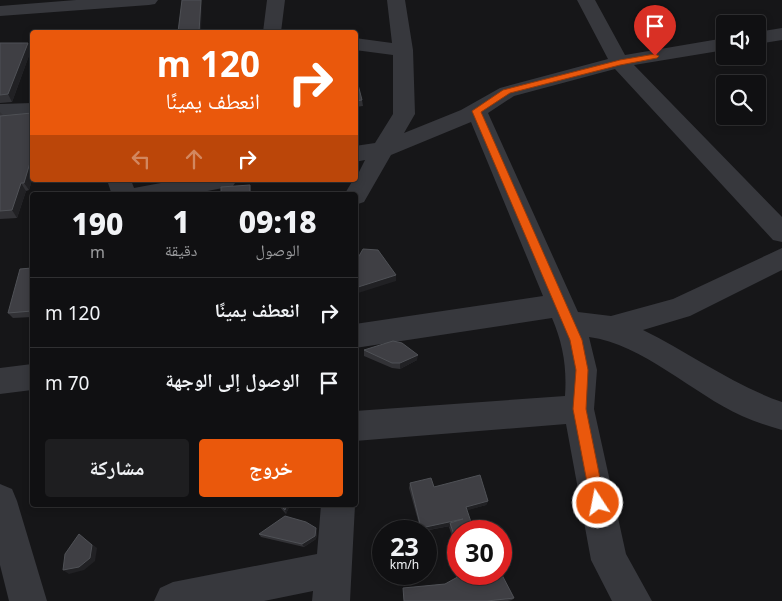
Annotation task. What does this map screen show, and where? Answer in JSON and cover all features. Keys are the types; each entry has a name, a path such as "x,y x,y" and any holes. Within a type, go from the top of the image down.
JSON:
{"street":[{"path":"0,11 148,0"},
{"path":"272,30 276,0"},
{"path":"357,192 404,114 403,50 396,0"},
{"path":"586,0 620,62 782,253 680,308 611,328"},
{"path":"766,37 782,34"},
{"path":"358,44 403,50"},
{"path":"358,153 384,148 477,111 506,92 620,62 716,46"},
{"path":"0,111 30,110"},
{"path":"477,111 565,314 581,358 579,409 609,560 633,601"},
{"path":"157,192 214,182"},
{"path":"358,336 565,314 611,328 670,358 752,406 782,416"},
{"path":"0,381 30,377"},
{"path":"358,426 579,409"},
{"path":"0,501 28,601"},
{"path":"173,601 332,585 338,507"}],"building":[{"path":"182,0 201,0 199,30 178,30"},
{"path":"0,43 28,43 8,94 0,95"},
{"path":"358,85 362,100 358,101"},
{"path":"30,113 30,163 24,183 21,183 12,210 0,211 0,116"},
{"path":"250,185 250,192 221,192 221,187"},
{"path":"363,249 378,250 396,275 358,287 358,258"},
{"path":"30,268 30,311 8,313 20,269"},
{"path":"393,341 402,343 418,355 400,363 392,363 364,350"},
{"path":"480,475 488,501 466,507 470,520 447,520 447,522 437,525 437,520 419,520 410,483 431,478 434,487"},
{"path":"285,516 306,522 316,528 315,536 302,544 259,534"},
{"path":"79,534 92,545 90,558 79,567 63,570 65,554"},
{"path":"445,584 507,585 514,598 487,601 404,601 403,588"}],"route":[{"path":"598,503 579,409 582,370 576,340 477,111 496,96 506,92 620,62 655,56"}]}
